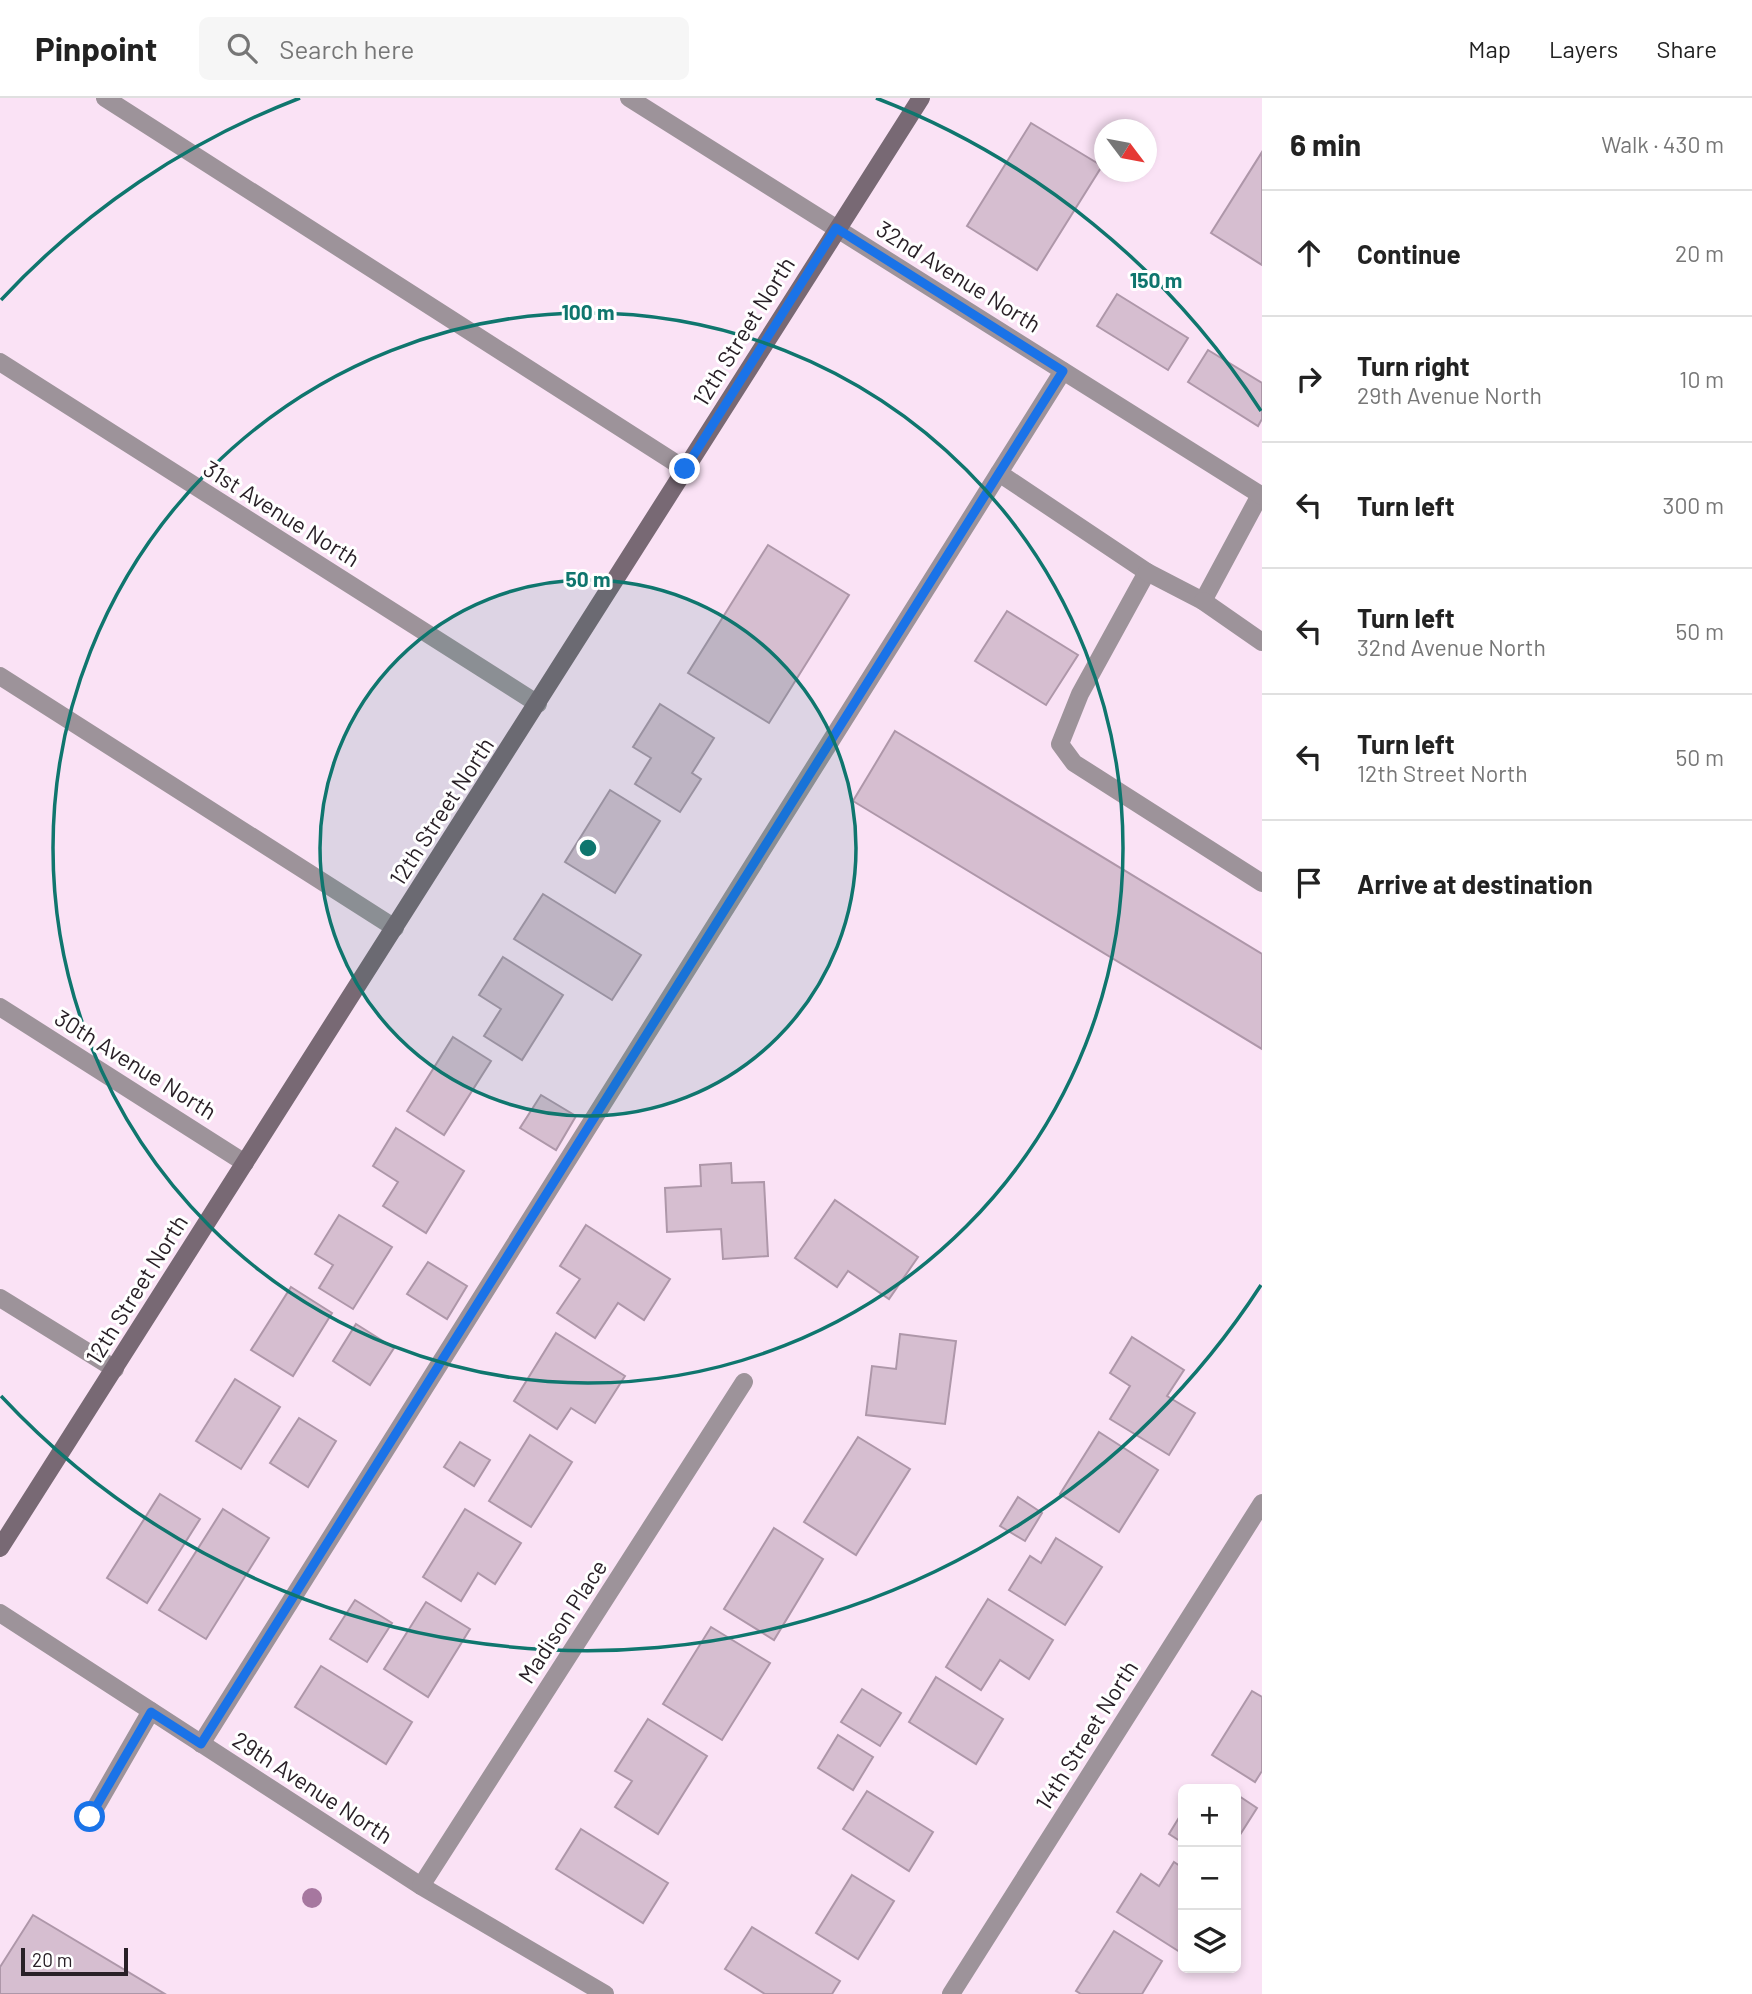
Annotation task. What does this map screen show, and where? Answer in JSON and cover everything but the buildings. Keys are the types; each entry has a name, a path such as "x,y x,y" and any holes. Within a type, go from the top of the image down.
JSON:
{"street":[{"path":"105,98 685,469"},
{"name":"32nd Avenue North","path":"629,98 1261,496"},
{"name":"12th Street North","path":"0,1548 921,98"},
{"name":"31st Avenue North","path":"0,362 538,704"},
{"path":"201,1744 1063,371"},
{"path":"999,473 1147,572 1203,601 1262,642"},
{"path":"1203,601 1261,496"},
{"path":"1147,572 1080,694 1059,744 1074,763 1262,883"},
{"path":"0,676 395,928"},
{"name":"30th Avenue North","path":"0,1007 245,1163"},
{"path":"0,1298 115,1369"},
{"name":"Madison Place","path":"421,1886 744,1382"},
{"name":"14th Street North","path":"951,1994 1262,1503"},
{"name":"29th Avenue North","path":"0,1613 421,1886 605,1994"},
{"path":"90,1817 151,1712"}],"route":[{"path":"90,1817 151,1712 201,1744 1063,371 836,228 685,469"}]}
